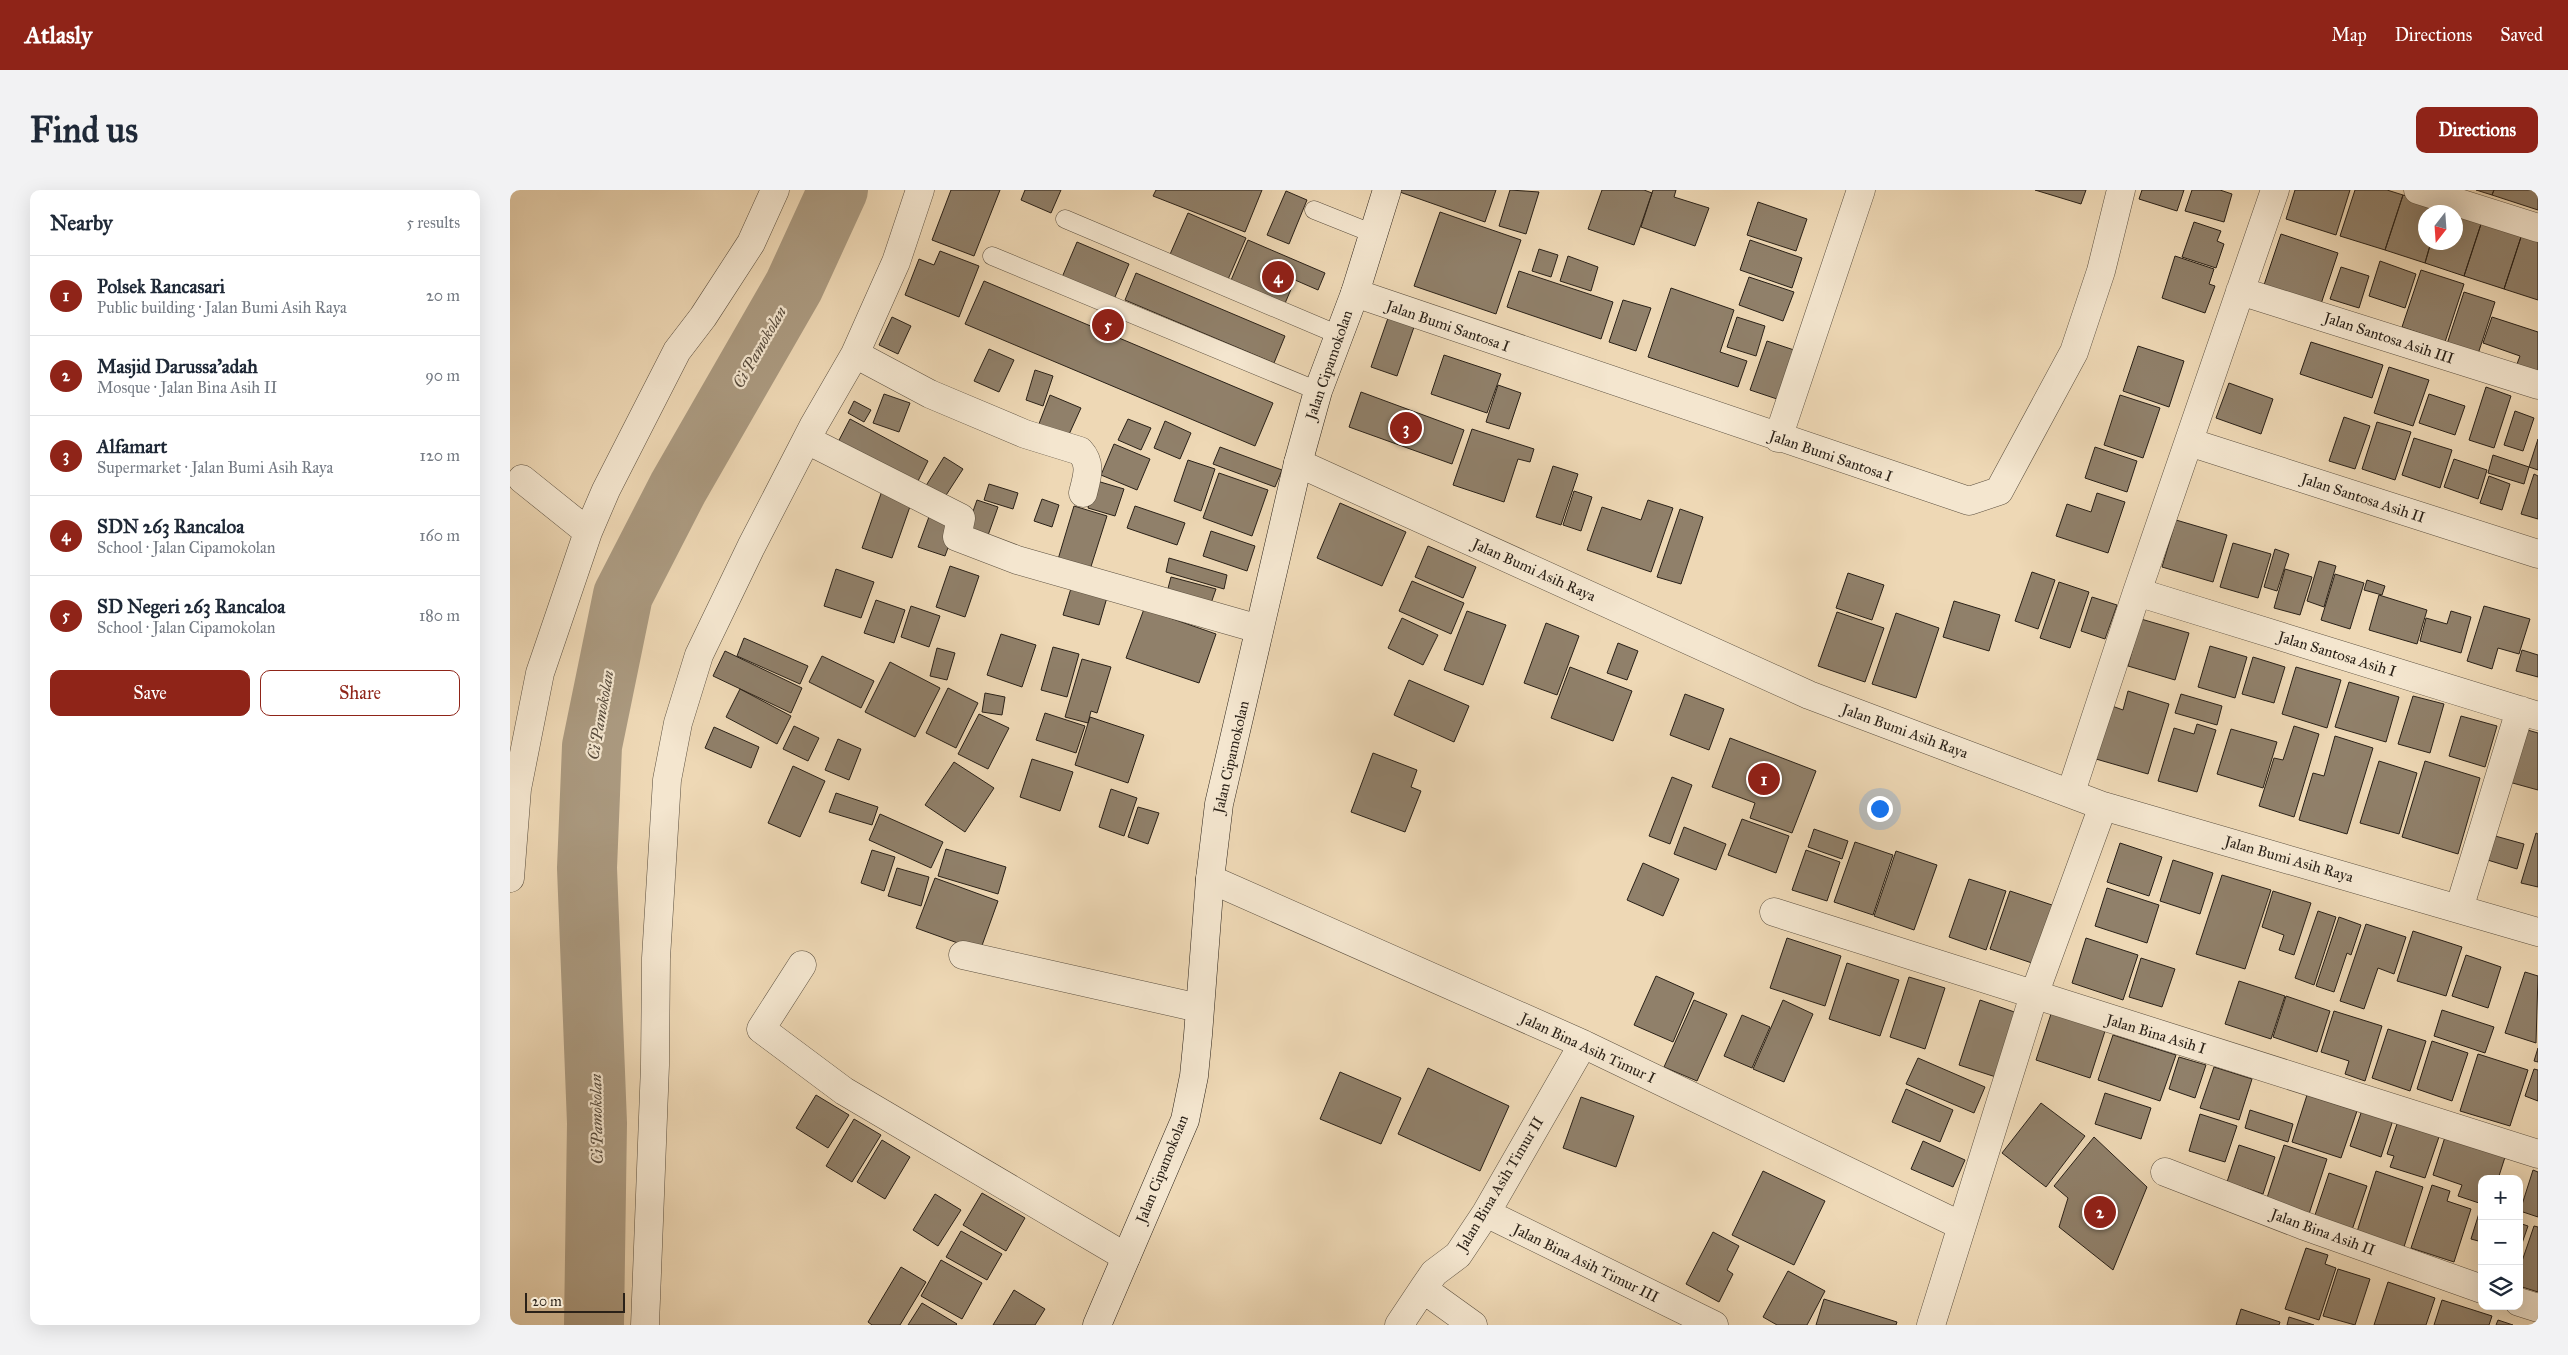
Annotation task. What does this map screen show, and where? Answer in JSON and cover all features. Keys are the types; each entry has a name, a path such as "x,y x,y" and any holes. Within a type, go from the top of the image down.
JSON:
{"street":[{"path":"510,878 517,789 519,727 540,673 588,532 606,490 677,351 703,317 751,243 775,190"},
{"path":"645,1325 655,1065 656,958 667,780 678,723 699,655 751,547 855,354 896,262 920,190"},
{"name":"Jalan Cipamokolan","path":"1097,1325 1185,1120 1194,1076 1210,880 1219,804 1298,462 1318,391 1355,294 1387,190"},
{"path":"1778,438 1861,190"},
{"name":"Jalan Bumi Santosa I","path":"1355,294 1778,438 1970,501 1999,491 2074,352 2101,271 2121,190"},
{"path":"2071,792 2137,592 2275,190"},
{"path":"2418,190 2538,228"},
{"name":"Jalan Santosa Asih III","path":"2240,291 2538,385"},
{"path":"855,354 930,394 1024,434 1080,451 1087,458 1088,470 1083,493"},
{"path":"807,440 962,518 957,537 973,544 1017,560 1259,629"},
{"name":"Jalan Santosa Asih II","path":"2188,442 2538,554"},
{"name":"Jalan Bumi Asih Raya","path":"1298,462 1809,695 2071,792 2103,806 2538,932"},
{"path":"522,479 588,532"},
{"name":"Jalan Santosa Asih I","path":"2137,592 2529,713"},
{"path":"2459,909 2529,713"},
{"path":"1931,1325 2034,995 2103,806"},
{"name":"Jalan Bina Asih Timur I","path":"1210,880 1583,1044 1962,1226"},
{"name":"Jalan Bina Asih I","path":"1774,912 2538,1154"},
{"path":"963,955 1199,1008"},
{"path":"802,965 760,1029 844,1092 1126,1257"},
{"name":"Jalan Bina Asih Timur II","path":"1399,1325 1434,1273 1458,1255 1486,1214 1583,1044"},
{"name":"Jalan Bina Asih II","path":"2165,1172 2302,1225 2478,1288"},
{"name":"Jalan Bina Asih Timur III","path":"1486,1214 1714,1325"},
{"path":"1423,1289 1473,1325"},
{"path":"2523,1303 2538,1308"}],"lane":[{"path":"1314,210 1374,234"},
{"path":"1064,219 1339,335"},
{"path":"992,256 1318,391"}],"building":[{"path":"951,190 1000,190 974,256 932,240"},
{"path":"1025,190 1061,190 1051,213 1021,200"},
{"path":"1156,190 1262,190 1245,232 1153,196"},
{"path":"1394,190 1496,190 1485,222"},
{"path":"1510,190 1539,192 1526,234 1499,226"},
{"path":"1602,190 1644,190 1652,193 1634,245 1588,229"},
{"path":"1653,190 1676,190 1674,197 1709,208 1695,246 1641,227"},
{"path":"2035,190 2086,190 2081,204"},
{"path":"2142,190 2184,190 2177,211 2139,199"},
{"path":"2192,190 2220,190 2232,194 2224,222 2185,211"},
{"path":"2295,190 2350,190 2336,235 2286,219"},
{"path":"2355,190 2387,190 2403,195 2385,250 2340,236"},
{"path":"2476,190 2494,190 2492,195"},
{"path":"2494,190 2538,190 2538,210 2492,195"},
{"path":"1286,191 1307,200 1289,244 1267,235"},
{"path":"2403,195 2434,205 2418,205 2418,250 2429,250 2425,263 2385,250"},
{"path":"1758,202 1807,219 1796,251 1747,235"},
{"path":"1440,212 1521,240 1496,314 1414,286"},
{"path":"1188,213 1246,238 1226,284 1168,259"},
{"path":"2463,214 2482,221 2464,276 2425,263 2429,250 2463,250"},
{"path":"2482,221 2522,234 2504,289 2464,276"},
{"path":"2194,222 2221,231 2217,241 2224,244 2216,268 2182,257"},
{"path":"2281,234 2338,253 2321,304 2264,285"},
{"path":"2522,234 2538,239 2538,300 2504,289"},
{"path":"1248,240 1325,273 1318,290 1295,280 1283,308 1229,285"},
{"path":"1750,240 1802,258 1792,288 1740,270"},
{"path":"1077,242 1129,264 1112,304 1060,282"},
{"path":"1539,249 1558,255 1551,277 1532,271"},
{"path":"940,251 979,266 959,317 905,295 919,259 934,265"},
{"path":"1568,256 1598,267 1591,291 1560,281"},
{"path":"2175,256 2214,269 2209,284 2215,286 2205,313 2162,298"},
{"path":"2380,261 2416,274 2405,308 2369,296"},
{"path":"2341,267 2369,276 2359,308 2330,299"},
{"path":"2421,270 2464,284 2445,342 2402,327"},
{"path":"1519,271 1613,302 1601,339 1507,307"},
{"path":"1136,273 1285,336 1274,363 1125,300"},
{"path":"1749,277 1794,292 1783,321 1739,305"},
{"path":"984,281 1273,403 1255,446 965,324"},
{"path":"1671,288 1734,310 1720,352 1747,361 1738,387 1648,357"},
{"path":"2464,292 2495,302 2477,357 2446,347"},
{"path":"1623,300 1651,308 1636,351 1609,342"},
{"path":"892,317 911,326 898,354 879,345"},
{"path":"1737,317 1765,326 1756,356 1727,347"},
{"path":"2492,317 2538,332 2538,371 2517,364 2520,356 2483,343"},
{"path":"1388,318 1414,327 1397,376 1371,367"},
{"path":"1767,341 1800,352 1783,401 1750,390"},
{"path":"2311,342 2383,365 2372,398 2300,374"},
{"path":"2138,346 2184,361 2169,407 2123,391"},
{"path":"989,349 1014,360 999,392 974,381"},
{"path":"1444,355 1501,374 1487,413 1431,394"},
{"path":"2389,367 2429,380 2413,426 2374,413"},
{"path":"1035,370 1053,376 1043,406 1026,400"},
{"path":"2229,383 2273,399 2261,434 2216,418"},
{"path":"1498,385 1521,393 1509,429 1486,422"},
{"path":"2486,387 2511,396 2494,448 2469,440"},
{"path":"1361,392 1464,430 1452,464 1349,427"},
{"path":"884,394 910,403 899,432 873,423"},
{"path":"2429,394 2465,406 2455,435 2419,423"},
{"path":"1050,395 1081,408 1066,441 1037,429"},
{"path":"2120,395 2160,408 2143,458 2104,445"},
{"path":"854,401 871,410 864,422 848,413"},
{"path":"2515,411 2534,418 2523,451 2504,445"},
{"path":"2344,417 2370,426 2355,469 2329,461"},
{"path":"850,419 928,461 914,489 836,446"},
{"path":"1128,419 1151,428 1141,450 1118,440"},
{"path":"1165,421 1191,433 1180,459 1154,448"},
{"path":"2377,422 2411,432 2395,480 2362,469"},
{"path":"1472,429 1534,449 1530,462 1518,459 1504,502 1453,485"},
{"path":"2414,438 2452,450 2440,488 2402,475"},
{"path":"2538,439 2538,470 2529,467"},
{"path":"1114,444 1150,459 1137,490 1101,475"},
{"path":"1220,447 1282,470 1275,487 1213,464"},
{"path":"2095,447 2137,461 2127,492 2085,478"},
{"path":"2493,455 2529,467 2524,484 2488,473"},
{"path":"944,457 963,469 941,503 922,492"},
{"path":"2454,459 2487,470 2478,499 2444,487"},
{"path":"1188,460 1215,469 1201,511 1174,501"},
{"path":"1553,466 1578,474 1561,525 1536,517"},
{"path":"1219,473 1268,490 1252,536 1203,518"},
{"path":"2534,474 2538,476 2538,519 2521,514"},
{"path":"2489,476 2510,484 2502,510 2480,503"},
{"path":"1097,481 1124,489 1115,516 1088,508"},
{"path":"989,484 1018,493 1013,509 984,500"},
{"path":"883,488 913,498 892,558 862,548"},
{"path":"1574,491 1592,497 1581,531 1563,525"},
{"path":"2097,493 2125,502 2108,553 2056,536 2067,504 2091,512"},
{"path":"1042,499 1059,505 1052,527 1034,521"},
{"path":"977,500 998,507 986,541 965,534"},
{"path":"1648,500 1673,508 1651,572 1587,550 1602,507 1641,520"},
{"path":"1340,503 1406,532 1382,586 1317,558"},
{"path":"1074,506 1107,516 1088,576 1056,566"},
{"path":"1135,506 1185,523 1177,545 1127,528"},
{"path":"1680,509 1703,517 1681,584 1657,577"},
{"path":"930,514 957,523 945,556 918,547"},
{"path":"2176,520 2227,535 2213,582 2162,567"},
{"path":"1211,531 1255,546 1247,571 1203,556"},
{"path":"2233,543 2271,554 2258,598 2220,587"},
{"path":"1428,546 1476,567 1463,598 1415,577"},
{"path":"2275,549 2289,554 2277,591 2264,587"},
{"path":"1169,558 1227,575 1224,589 1166,572"},
{"path":"2319,561 2336,566 2324,607 2307,601"},
{"path":"950,566 979,576 965,617 936,607"},
{"path":"836,569 874,582 861,618 824,606"},
{"path":"2285,569 2312,577 2300,615 2274,608"},
{"path":"2032,572 2055,580 2038,629 2015,621"},
{"path":"1848,573 1884,585 1872,620 1836,608"},
{"path":"2335,574 2364,583 2350,629 2321,620"},
{"path":"1171,577 1216,589 1209,609 1166,596"},
{"path":"2367,580 2385,586 2382,595 2364,590"},
{"path":"1412,581 1464,603 1451,634 1399,611"},
{"path":"2059,582 2089,592 2070,648 2040,638"},
{"path":"1072,585 1108,594 1099,625 1063,615"},
{"path":"2379,595 2427,610 2417,644 2369,630"},
{"path":"2092,597 2117,605 2105,639 2081,631"},
{"path":"876,600 905,610 894,643 864,633"},
{"path":"1954,601 2000,615 1989,651 1943,637"},
{"path":"911,606 940,616 929,647 901,637"},
{"path":"2484,606 2530,619 2519,654 2498,648 2492,669 2467,661"},
{"path":"1144,609 1216,634 1199,683 1126,658"},
{"path":"1467,611 1506,625 1483,685 1444,670"},
{"path":"2451,611 2471,617 2461,653 2420,641 2426,618 2447,624"},
{"path":"1837,612 1884,628 1865,682 1818,666"},
{"path":"1896,613 1939,628 1916,698 1872,684"},
{"path":"1402,618 1438,635 1423,665 1388,648"},
{"path":"2141,619 2189,633 2175,680 2128,666"},
{"path":"1546,623 1579,636 1557,695 1524,683"},
{"path":"1001,634 1036,645 1022,687 987,675"},
{"path":"744,638 808,666 800,684 737,656"},
{"path":"1618,643 1638,651 1627,680 1607,673"},
{"path":"2210,646 2247,657 2235,698 2198,687"},
{"path":"1053,647 1079,654 1067,697 1041,690"},
{"path":"937,648 955,653 947,680 930,676"},
{"path":"2522,650 2538,655 2538,677 2516,671"},
{"path":"725,651 802,688 791,713 713,676"},
{"path":"822,656 874,681 861,708 809,682"},
{"path":"2253,657 2285,667 2274,703 2242,694"},
{"path":"1082,659 1111,667 1097,713 1091,711 1088,723 1065,717"},
{"path":"890,662 940,688 915,737 865,712"},
{"path":"1570,667 1632,691 1613,741 1551,718"},
{"path":"2296,667 2341,680 2327,728 2282,714"},
{"path":"1409,680 1469,706 1454,742 1394,715"},
{"path":"2349,682 2399,697 2386,742 2335,727"},
{"path":"948,688 978,703 956,748 926,733"},
{"path":"740,689 791,716 777,744 726,717"},
{"path":"2128,691 2169,704 2148,774 2096,759 2112,706 2123,710"},
{"path":"985,693 1005,697 1002,715 982,712"},
{"path":"1685,694 1724,709 1709,750 1670,735"},
{"path":"2181,694 2222,706 2217,725 2175,713"},
{"path":"2413,696 2444,704 2430,753 2398,744"},
{"path":"1045,713 1085,726 1076,753 1036,740"},
{"path":"979,714 1009,728 988,769 958,754"},
{"path":"2461,716 2497,726 2485,767 2449,756"},
{"path":"1090,717 1144,735 1128,783 1075,765"},
{"path":"2197,724 2216,730 2197,792 2158,781 2174,728 2194,734"},
{"path":"794,726 819,738 808,761 783,749"},
{"path":"2294,726 2319,734 2294,817 2259,806 2274,758 2283,760"},
{"path":"714,727 759,747 751,768 705,748"},
{"path":"2231,729 2277,742 2263,788 2217,774"},
{"path":"2524,729 2538,733 2538,790 2509,782"},
{"path":"2335,736 2373,748 2347,834 2299,820 2313,773 2324,776"},
{"path":"1730,738 1816,771 1792,833 1750,818 1755,803 1712,787"},
{"path":"838,739 861,749 849,780 825,770"},
{"path":"1373,753 1417,770 1411,787 1421,791 1405,832 1351,812"},
{"path":"1032,759 1073,772 1060,811 1020,797"},
{"path":"2379,761 2417,773 2399,834 2360,823"},
{"path":"2425,761 2480,778 2458,854 2402,837"},
{"path":"954,762 994,788 965,832 925,805"},
{"path":"793,766 825,781 800,837 768,823"},
{"path":"1672,777 1692,785 1670,844 1649,836"},
{"path":"1111,789 1137,798 1124,836 1099,827"},
{"path":"836,793 878,807 872,825 829,812"},
{"path":"1138,807 1159,813 1148,844 1128,837"},
{"path":"880,814 943,842 931,868 869,840"},
{"path":"1742,819 1789,836 1776,873 1728,855"},
{"path":"1684,827 1726,844 1716,870 1674,854"},
{"path":"1814,829 1848,841 1842,859 1808,847"},
{"path":"2536,833 2538,834 2538,887 2521,883"},
{"path":"2488,834 2524,844 2517,869 2481,858"},
{"path":"1855,842 1893,855 1873,915 1834,902"},
{"path":"2120,843 2162,857 2149,896 2107,882"},
{"path":"946,849 1006,867 998,894 938,876"},
{"path":"872,850 895,857 884,891 861,883"},
{"path":"1806,850 1840,862 1827,901 1792,890"},
{"path":"1896,851 1937,865 1914,930 1874,916"},
{"path":"2173,860 2213,873 2200,914 2160,901"},
{"path":"1643,863 1679,879 1663,916 1627,900"},
{"path":"897,868 929,877 921,906 888,896"},
{"path":"2222,875 2271,890 2245,969 2196,954"},
{"path":"935,878 998,901 980,951 916,928"},
{"path":"1969,879 2006,891 1986,950 1949,937"},
{"path":"2107,888 2159,905 2147,943 2095,926"},
{"path":"2010,891 2058,907 2038,965 1990,949"},
{"path":"2273,891 2311,903 2294,955 2279,950 2284,935 2262,927"},
{"path":"2318,911 2336,917 2314,985 2295,978"},
{"path":"2339,917 2361,925 2351,955 2347,953 2334,992 2316,986"},
{"path":"2366,924 2406,937 2394,974 2378,968 2364,1009 2340,1001"},
{"path":"2413,931 2462,947 2446,996 2397,981"},
{"path":"1787,938 1841,956 1825,1006 1770,988"},
{"path":"2086,938 2138,955 2123,1000 2072,983"},
{"path":"2466,955 2501,967 2488,1008 2452,996"},
{"path":"2141,958 2175,969 2162,1007 2129,997"},
{"path":"1847,963 1899,980 1880,1036 1829,1019"},
{"path":"2525,972 2538,976 2536,1043 2505,1033"},
{"path":"1656,976 1694,993 1673,1042 1634,1025"},
{"path":"1909,977 1945,988 1925,1049 1890,1037"},
{"path":"2239,981 2285,996 2271,1039 2225,1024"},
{"path":"2286,996 2330,1011 2317,1052 2273,1037"},
{"path":"1694,1000 1727,1014 1697,1081 1664,1067"},
{"path":"1783,1000 1813,1014 1784,1082 1753,1069"},
{"path":"1980,1000 2023,1015 2002,1079 1959,1065"},
{"path":"2442,1010 2494,1027 2485,1053 2434,1036"},
{"path":"2052,1011 2106,1028 2090,1078 2036,1060"},
{"path":"2334,1011 2382,1026 2365,1081 2345,1074 2349,1061 2321,1052"},
{"path":"1742,1015 1770,1027 1752,1068 1724,1056"},
{"path":"2388,1029 2426,1041 2410,1091 2372,1078"},
{"path":"2113,1035 2176,1055 2160,1101 2098,1080"},
{"path":"2432,1041 2468,1053 2452,1101 2417,1089"},
{"path":"2538,1048 2538,1062 2534,1061"},
{"path":"2478,1054 2528,1070 2510,1126 2460,1111"},
{"path":"2179,1057 2206,1065 2195,1098 2169,1089"},
{"path":"1918,1058 1985,1087 1974,1113 1906,1084"},
{"path":"2214,1067 2252,1079 2239,1120 2200,1108"},
{"path":"1428,1068 1509,1106 1480,1171 1398,1134"},
{"path":"2534,1069 2538,1070 2538,1101 2525,1096"},
{"path":"1340,1072 1401,1098 1381,1144 1320,1119"},
{"path":"1906,1089 1953,1110 1940,1142 1892,1122"},
{"path":"2105,1093 2151,1108 2141,1139 2095,1124"},
{"path":"816,1095 849,1115 828,1148 796,1128"},
{"path":"2307,1095 2357,1111 2341,1158 2292,1142"},
{"path":"1581,1097 1634,1116 1616,1167 1563,1148"},
{"path":"2041,1103 2085,1136 2046,1187 2002,1153"},
{"path":"2250,1110 2293,1124 2288,1142 2245,1128"},
{"path":"2362,1110 2393,1120 2381,1157 2350,1146"},
{"path":"2200,1114 2237,1126 2225,1162 2189,1151"},
{"path":"2399,1118 2441,1131 2425,1178 2390,1167 2394,1156 2387,1154"},
{"path":"854,1119 881,1135 852,1182 826,1166"},
{"path":"2094,1137 2147,1187 2113,1270 2059,1227 2068,1198 2054,1186"},
{"path":"2445,1137 2507,1151 2499,1175 2478,1175 2478,1203 2458,1196 2462,1185 2433,1175"},
{"path":"882,1140 910,1157 885,1199 857,1182"},
{"path":"1923,1141 1965,1160 1953,1187 1911,1169"},
{"path":"2239,1145 2275,1157 2263,1194 2227,1182"},
{"path":"2284,1145 2327,1159 2309,1214 2266,1201"},
{"path":"2533,1170 2538,1172 2538,1217 2523,1212 2523,1202"},
{"path":"1763,1171 1825,1201 1794,1265 1732,1235"},
{"path":"2376,1171 2423,1187 2403,1250 2356,1235"},
{"path":"2329,1173 2367,1186 2352,1230 2314,1218"},
{"path":"2432,1185 2450,1191 2447,1201 2471,1209 2454,1262 2411,1248"},
{"path":"982,1193 1025,1218 1006,1251 963,1225"},
{"path":"935,1194 961,1210 938,1246 913,1230"},
{"path":"2478,1216 2478,1241 2471,1239"},
{"path":"2523,1224 2528,1226 2523,1240"},
{"path":"2534,1226 2538,1227 2538,1292 2523,1287 2523,1258"},
{"path":"961,1231 1002,1254 987,1280 946,1257"},
{"path":"1713,1232 1739,1246 1727,1270 1733,1274 1719,1302 1686,1284"},
{"path":"2306,1248 2328,1255 2325,1264 2336,1268 2319,1320 2285,1309"},
{"path":"941,1260 982,1283 962,1319 921,1296"},
{"path":"901,1267 926,1282 900,1325 872,1325 868,1322"},
{"path":"2338,1269 2370,1279 2355,1325 2323,1316"},
{"path":"1788,1271 1825,1291 1807,1325 1777,1325 1763,1317"},
{"path":"2388,1282 2435,1298 2426,1325 2374,1325"},
{"path":"1014,1290 1045,1309 1035,1325 993,1325"},
{"path":"1824,1299 1897,1322 1896,1325 1816,1325"},
{"path":"2442,1300 2492,1316 2489,1325 2434,1325"},
{"path":"922,1303 957,1324 908,1325"},
{"path":"2241,1309 2280,1322 2279,1325 2236,1325"},
{"path":"2289,1317 2314,1325 2287,1325"},
{"path":"2498,1320 2513,1325 2496,1325"}],"waterway":[{"name":"Ci Pamokolan","path":"594,1325 597,1123 587,868 592,746 623,595 678,488 794,286 838,190"}],"place":[{"name":"SDN 263 Rancaloa","path":"1278,277"},
{"name":"SD Negeri 263 Rancaloa","path":"1108,325"},
{"name":"Alfamart","path":"1406,428"},
{"name":"Polsek Rancasari","path":"1764,779"},
{"name":"Masjid Darussa'adah","path":"2100,1212"}]}
